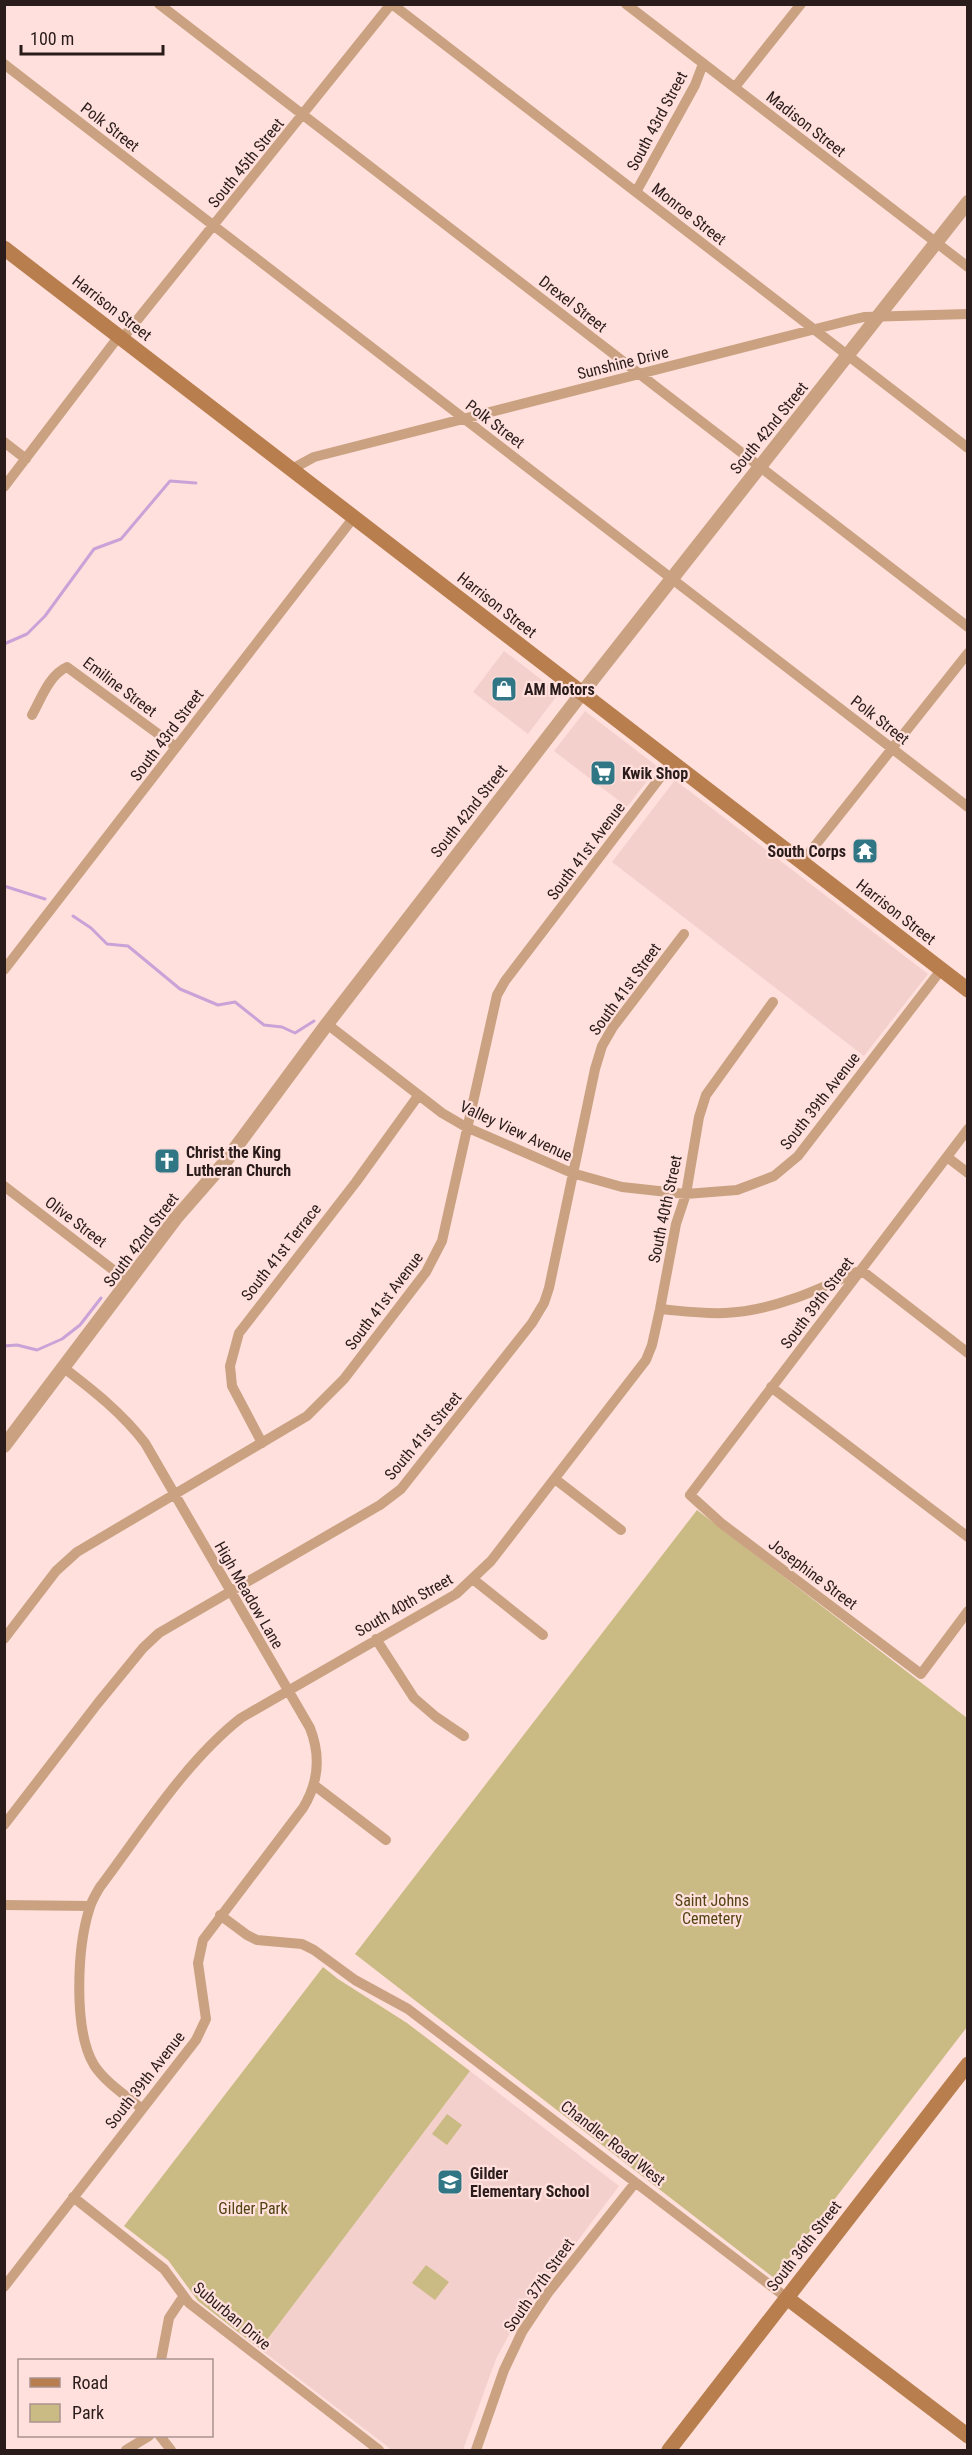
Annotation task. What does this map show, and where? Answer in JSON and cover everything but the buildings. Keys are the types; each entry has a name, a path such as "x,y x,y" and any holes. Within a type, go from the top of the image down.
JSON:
{"main road":[{"name":"Harrison Street","path":"4,248 968,990"},
{"name":"South 36th Street","path":"669,2451 968,2064"},
{"name":"Chandler Road West","path":"787,2298 968,2436"}],"street":[{"name":"South 45th Street","path":"4,487 121,337 215,226 391,4"},
{"name":"Monroe Street","path":"391,4 968,448"},
{"name":"Madison Street","path":"626,4 968,267"},
{"path":"735,87 801,4"},
{"name":"Drexel Street","path":"164,6 968,627"},
{"name":"Polk Street","path":"4,64 968,807"},
{"name":"South 43rd Street","path":"636,192 695,85 703,64"},
{"name":"South 42nd Street","path":"4,1446 176,1218 225,1162 327,1024 671,578 968,202"},
{"name":"Sunshine Drive","path":"292,470 314,457 857,318 968,314"},
{"path":"4,442 26,459"},
{"name":"South 43rd Street","path":"4,970 354,517"},
{"path":"802,862 968,652"},
{"name":"Emiline Street","path":"33,716 48,685 59,670 67,667 176,747"},
{"name":"South 41st Avenue","path":"4,1639 56,1571 77,1552 308,1416 344,1379 426,1272 442,1241 497,995 672,762"},
{"name":"South 41st Street","path":"4,1825 143,1648 159,1633 380,1505 401,1489 532,1323 549,1288 572,1173 602,1046 613,1027 684,934"},
{"name":"South 39th Avenue","path":"686,1194 737,1190 765,1180 787,1166 808,1144 941,970"},
{"name":"South 40th Street","path":"141,2108 118,2090 95,2067 85,2047 79,2001 82,1939 90,1906 100,1887 216,1737 241,1718 287,1690 456,1594 474,1580 492,1560 555,1479 645,1360 652,1345 676,1224 686,1194 699,1117 706,1095 773,1002"},
{"name":"Valley View Avenue","path":"327,1024 418,1096 466,1127 572,1173 622,1187 686,1194"},
{"name":"South 41st Terrace","path":"262,1443 232,1386 230,1366 239,1333 356,1182 418,1096"},
{"name":"South 39th Street","path":"690,1495 968,1129"},
{"path":"947,1157 968,1173"},
{"name":"Olive Street","path":"4,1186 129,1282"},
{"path":"660,1309 727,1313 776,1304 813,1292 861,1270 968,1353"},
{"name":"High Meadow Lane","path":"64,1368 112,1405 128,1420 145,1443 310,1728 316,1744 317,1769 314,1785"},
{"path":"771,1387 968,1537"},
{"path":"555,1479 621,1530"},
{"name":"Josephine Street","path":"690,1495 722,1523 921,1674 968,1611"},
{"path":"474,1580 543,1635"},
{"path":"376,1639 414,1698 436,1718 464,1736"},
{"path":"314,1785 386,1840"},
{"name":"South 39th Avenue","path":"4,2287 196,2040 206,2019 198,1963 203,1940 303,1808 314,1785"},
{"path":"4,1905 90,1906"},
{"name":"Chandler Road West","path":"220,1916 257,1940 302,1944 355,1980 408,2009 787,2298"},
{"name":"South 37th Street","path":"476,2451 504,2370 522,2332 548,2293 635,2183"},
{"name":"Suburban Drive","path":"73,2198 164,2269 183,2296 198,2310 380,2451"},
{"path":"161,2359 169,2318 183,2296"},
{"path":"126,2451 147,2437"},
{"path":"161,2437 171,2451"}],"shaded area":[{"path":"504,651 559,693 528,734 473,692"},
{"name":"Kwik Shop","path":"585,711 658,767 627,807 554,751"},
{"path":"675,780 928,974 864,1056 612,862"},
{"path":"470,2071 619,2186 515,2324 496,2359 463,2450 392,2450 260,2349"}],"green space":[{"name":"Saint Johns Cemetery","path":"697,1510 967,1718 967,2027 774,2278 355,1954"},
{"name":"Gilder Park","path":"323,1967 407,2023 470,2071 260,2349 198,2301 168,2260 124,2226"},
{"path":"447,2114 462,2125 447,2145 432,2134"},
{"path":"426,2265 449,2282 435,2300 412,2283"}],"waterway":[{"path":"4,644 27,634 45,616 94,549 121,539 170,481 196,483"},
{"path":"4,886 45,899"},
{"path":"73,916 91,928 107,944 128,946 180,989 218,1005 235,1002 264,1025 282,1027 295,1033 314,1021"},
{"path":"4,1346 17,1345 37,1350 62,1339 80,1325 101,1298"}],"place":[{"name":"AM Motors","path":"504,689"},
{"name":"Kwik Shop","path":"603,773"},
{"name":"South Corps","path":"865,851"},
{"name":"Christ the King Lutheran Church","path":"167,1161"},
{"name":"Gilder Elementary School","path":"450,2182"}]}
